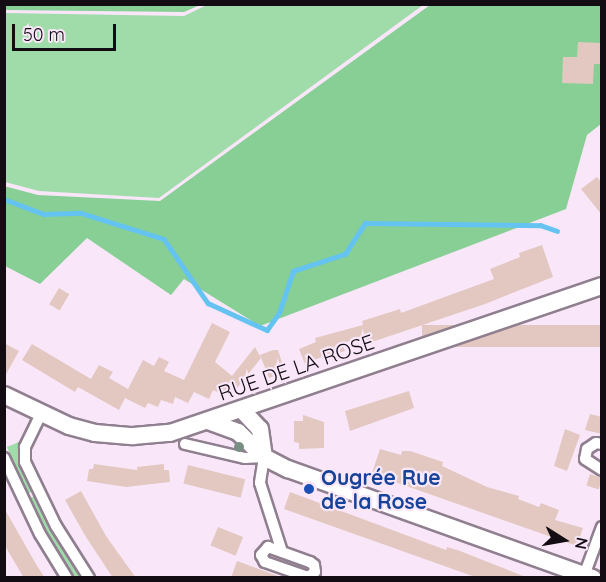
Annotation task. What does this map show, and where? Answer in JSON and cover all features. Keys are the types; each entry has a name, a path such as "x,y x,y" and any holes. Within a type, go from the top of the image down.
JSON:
{"main road":[{"name":"RUE DE LA ROSE","path":"4,395 80,430 120,436 170,433 602,286"},
{"path":"264,457 260,429 275,398"},
{"path":"242,410 260,429"},
{"path":"238,432 242,410"},
{"path":"208,421 238,432 264,457 288,469 589,575"}],"street":[{"path":"41,414 25,447 25,462 56,526 89,578"},
{"path":"185,444 245,458 264,457 260,483 282,552"},
{"path":"602,444 591,445 585,459 591,466 602,470"},
{"path":"4,458 40,534 67,578"},
{"path":"589,575 602,527"}],"green space":[{"path":"5,4 200,5 184,12 5,10"},
{"path":"209,4 423,5 159,198 39,191 5,182 5,13 184,16"},
{"path":"430,5 601,5 601,124 587,135 566,209 260,326 184,279 171,295 87,238 40,284 5,266 4,186 38,195 160,201"},
{"path":"21,441 19,459 33,491 27,494 7,447"},
{"path":"36,496 83,576 75,577 54,545 29,498"}],"building":[{"path":"578,42 602,43 602,64 594,64 593,84 562,83 563,57 577,57"},
{"path":"597,177 602,183 602,215 581,189"},
{"path":"542,245 553,277 485,304 369,343 367,337 342,343 345,351 332,355 331,353 305,364 299,349 316,342 315,338 363,325 362,321 400,309 401,313 494,279 490,269 520,257 519,253"},
{"path":"59,288 69,294 60,310 49,304"},
{"path":"212,323 230,332 215,362 232,376 255,347 261,358 237,388 222,394 213,390 209,399 194,392 188,403 175,397 173,404 161,400 158,407 148,403 145,408 125,398 119,410 78,387 75,392 22,360 32,344 91,379 99,365 113,372 109,378 128,389 143,360 154,366 159,357 169,362 164,371 184,380"},
{"path":"422,325 602,325 602,347 422,347"},
{"path":"4,343 19,351 4,378"},
{"path":"278,350 285,372 269,378 260,355"},
{"path":"409,391 414,408 350,431 345,411"},
{"path":"590,414 602,417 602,434 585,430"},
{"path":"303,415 324,422 324,448 299,449 299,443 294,442 294,421 303,421"},
{"path":"565,429 580,435 567,471 554,466"},
{"path":"380,449 401,455 402,451 410,451 443,462 442,466 487,487 519,496 518,499 539,507 541,503 559,510 555,520 583,528 577,546 378,476 372,473"},
{"path":"94,464 137,470 137,467 164,464 164,470 169,470 170,482 126,487 87,481 89,469 93,469"},
{"path":"188,465 245,479 241,498 183,483"},
{"path":"590,474 602,478 599,489 586,485"},
{"path":"81,491 106,536 136,578 113,578 86,537 65,500"},
{"path":"290,492 446,550 447,547 460,551 528,578 478,578 284,509"},
{"path":"4,508 45,578 24,578 15,563 4,544"},
{"path":"218,527 243,537 236,556 211,546"},
{"path":"237,561 278,576 278,578 231,578"}],"waterway":[{"path":"4,199 44,214 81,213 164,239 208,303 267,330 279,313 293,271 345,254 365,223 540,225 557,231"}],"place":[{"name":"Ougrée Rue de la Rose","path":"309,489"}]}
